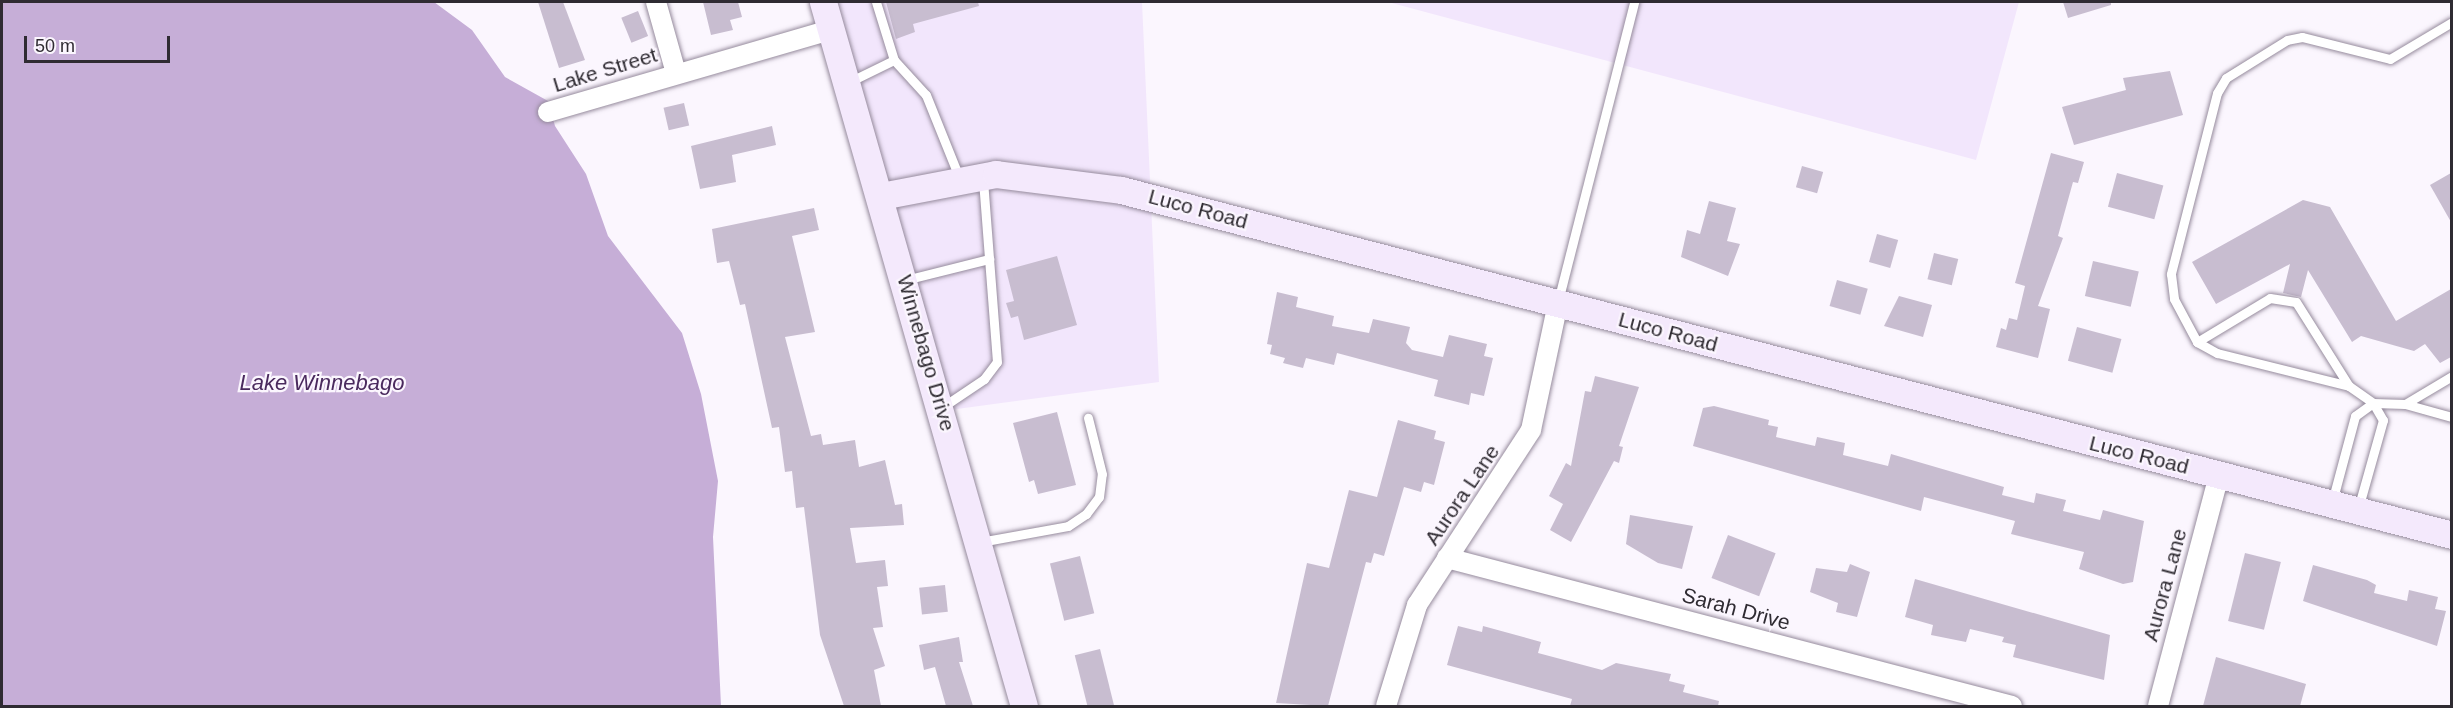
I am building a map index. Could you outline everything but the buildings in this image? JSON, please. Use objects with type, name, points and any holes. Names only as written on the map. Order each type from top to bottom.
[{"type":"street","points":[[656,2],[676,73]]},
{"type":"street","name":"Winnebago Drive","points":[[823,2],[905,280],[1024,706]]},
{"type":"street","name":"Lake Street","points":[[548,112],[676,73],[831,30]]},
{"type":"street","name":"Luco Road","points":[[881,196],[971,176],[1048,176],[1120,189],[2451,535]]},
{"type":"street","name":"Aurora Lane","points":[[1386,706],[1409,622],[1531,430],[1558,303]]},
{"type":"street","name":"Aurora Lane","points":[[2158,706],[2219,476]]},
{"type":"street","name":"Sarah Drive","points":[[1448,558],[2012,706]]},
{"type":"lane","points":[[876,2],[894,60],[926,95],[971,176],[989,259],[997,362],[984,379],[941,408]]},
{"type":"lane","points":[[1558,303],[1634,2]]},
{"type":"lane","points":[[2345,508],[2383,420],[2373,403],[2349,386],[2217,353],[2198,342],[2174,299],[2171,274],[2217,93],[2226,78],[2287,40],[2302,37],[2390,59],[2451,22]]},
{"type":"lane","points":[[847,83],[894,60]]},
{"type":"lane","points":[[905,280],[989,259]]},
{"type":"lane","points":[[2198,342],[2270,298],[2289,300],[2304,309],[2349,386]]},
{"type":"lane","points":[[2405,404],[2451,376]]},
{"type":"lane","points":[[2345,508],[2355,416],[2373,403],[2405,404],[2451,417]]},
{"type":"lane","points":[[979,543],[1068,526],[1086,514],[1099,497],[1102,474],[1088,418]]},
{"type":"shaded area","points":[[823,2],[1142,2],[1159,382],[942,411]]},
{"type":"shaded area","points":[[1388,2],[2019,2],[1976,160]]},
{"type":"water","name":"Lake Winnebago","points":[[2,2],[434,2],[472,30],[505,77],[548,101],[555,126],[586,174],[608,236],[682,333],[701,394],[718,481],[713,537],[721,706],[2,706]]}]
